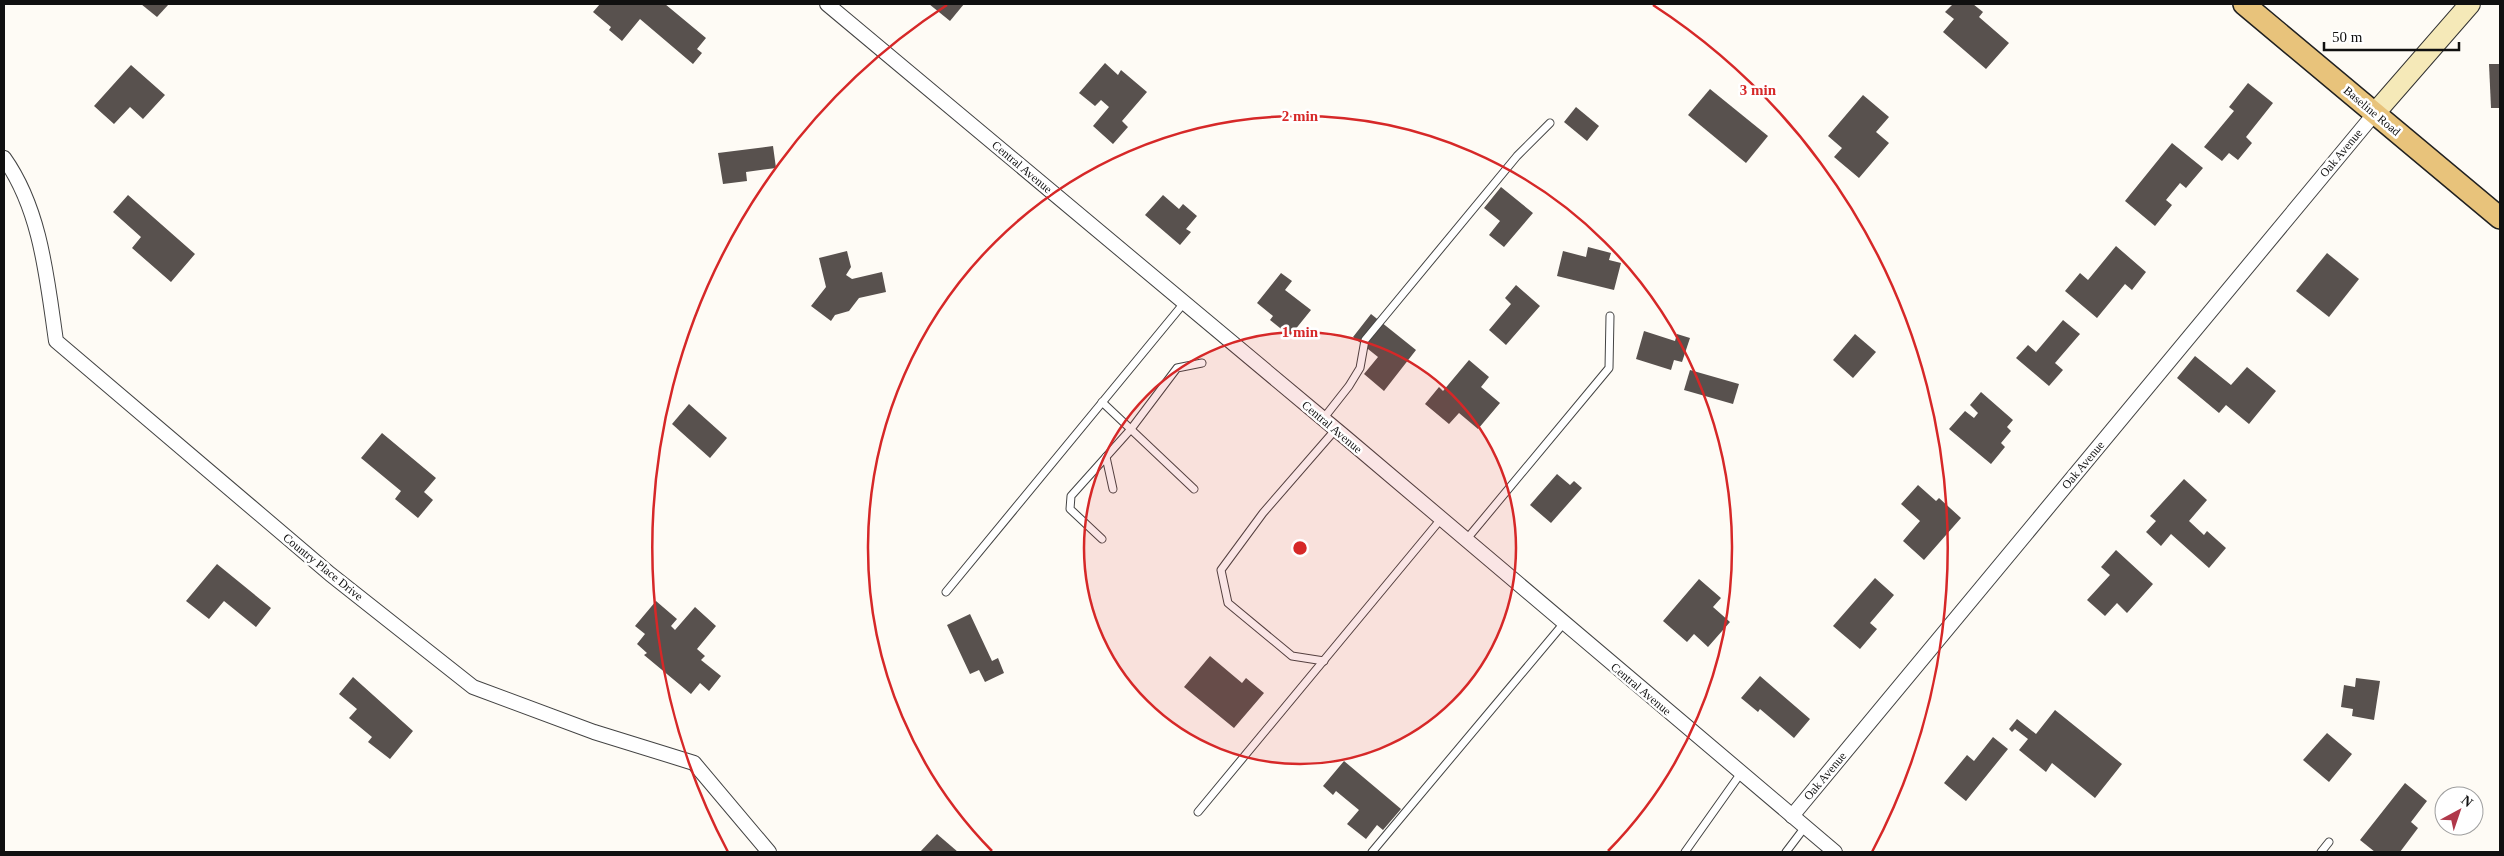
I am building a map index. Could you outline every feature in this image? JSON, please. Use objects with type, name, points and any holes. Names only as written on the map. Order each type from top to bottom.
[{"type":"main road","name":"Baseline Road","points":[[2244,4],[2500,218]]},
{"type":"street","points":[[2375,113],[2470,4]]},
{"type":"street","name":"Central Avenue","points":[[836,6],[1184,303],[1336,429],[1835,852]]},
{"type":"street","name":"Oak Avenue","points":[[1792,816],[2375,113]]},
{"type":"street","name":"Country Place Drive","points":[[4,158],[15,174],[36,228],[46,274],[56,341],[330,574],[474,687],[594,732],[694,764],[769,852]]},
{"type":"lane","points":[[1323,419],[1349,386],[1360,368],[1365,340],[1517,156],[1550,123]]},
{"type":"lane","points":[[946,592],[1184,303]]},
{"type":"lane","points":[[1466,540],[1609,368],[1610,316]]},
{"type":"lane","points":[[1102,538],[1070,509],[1071,496],[1131,429],[1177,368],[1202,363]]},
{"type":"lane","points":[[1102,402],[1194,489]]},
{"type":"lane","points":[[1324,660],[1292,656],[1228,603],[1221,570],[1263,513],[1336,429]]},
{"type":"lane","points":[[1106,457],[1113,489]]},
{"type":"lane","points":[[1198,812],[1441,519]]},
{"type":"lane","points":[[1372,852],[1564,623]]},
{"type":"lane","points":[[1685,852],[1741,773]]},
{"type":"lane","points":[[1786,852],[1805,827]]},
{"type":"lane","points":[[2321,852],[2329,842]]},
{"type":"building","points":[[141,4],[169,4],[157,17]]},
{"type":"building","points":[[600,4],[665,4],[706,38],[697,49],[702,53],[693,64],[640,19],[622,41],[609,30],[611,27],[593,12]]},
{"type":"building","points":[[929,4],[964,4],[950,21]]},
{"type":"building","points":[[1953,4],[1973,4],[1983,12],[1979,17],[2009,43],[1986,69],[1943,32],[1954,19],[1945,12]]},
{"type":"building","points":[[1105,63],[1118,75],[1121,70],[1147,92],[1122,121],[1128,127],[1113,144],[1093,126],[1109,107],[1101,100],[1095,106],[1079,93]]},
{"type":"building","points":[[2489,64],[2500,64],[2500,108],[2491,108]]},
{"type":"building","points":[[131,65],[165,95],[143,119],[130,107],[114,124],[94,106]]},
{"type":"building","points":[[2248,83],[2273,103],[2246,137],[2252,143],[2238,160],[2229,153],[2222,161],[2204,147],[2234,111],[2229,107]]},
{"type":"building","points":[[1710,89],[1768,136],[1746,163],[1688,115]]},
{"type":"building","points":[[1863,95],[1889,117],[1876,132],[1889,143],[1859,178],[1834,157],[1842,148],[1828,136]]},
{"type":"building","points":[[1576,107],[1599,126],[1587,141],[1564,122]]},
{"type":"building","points":[[2172,143],[2203,168],[2186,188],[2180,183],[2166,200],[2172,205],[2155,226],[2125,201]]},
{"type":"building","points":[[773,146],[776,168],[746,172],[747,181],[723,184],[718,153]]},
{"type":"building","points":[[1501,187],[1533,213],[1504,247],[1489,235],[1500,221],[1484,208]]},
{"type":"building","points":[[128,195],[195,254],[171,282],[132,248],[141,237],[113,212]]},
{"type":"building","points":[[1163,195],[1179,209],[1183,204],[1197,216],[1186,229],[1191,232],[1180,245],[1145,215]]},
{"type":"building","points":[[2116,246],[2146,272],[2132,290],[2125,284],[2097,318],[2065,291],[2080,273],[2088,280]]},
{"type":"building","points":[[1588,247],[1611,253],[1609,260],[1621,263],[1614,290],[1557,276],[1563,251],[1586,257]]},
{"type":"building","points":[[847,251],[851,267],[846,275],[852,279],[882,272],[886,292],[859,298],[849,311],[835,315],[831,321],[811,306],[826,287],[819,258]]},
{"type":"building","points":[[2327,253],[2359,279],[2329,317],[2296,291]]},
{"type":"building","points":[[1281,273],[1292,281],[1285,290],[1311,310],[1290,336],[1270,320],[1273,316],[1257,303]]},
{"type":"building","points":[[1516,285],[1540,306],[1506,345],[1489,330],[1511,304],[1505,298]]},
{"type":"building","points":[[1371,314],[1416,350],[1384,391],[1364,374],[1378,357],[1353,337]]},
{"type":"building","points":[[2063,320],[2080,334],[2055,363],[2063,370],[2049,386],[2016,358],[2028,345],[2036,352]]},
{"type":"building","points":[[1644,331],[1675,341],[1677,334],[1690,338],[1682,362],[1674,360],[1671,370],[1636,359]]},
{"type":"building","points":[[1855,334],[1876,352],[1853,378],[1833,360]]},
{"type":"building","points":[[2195,356],[2231,385],[2247,367],[2276,391],[2249,424],[2226,405],[2219,413],[2177,378]]},
{"type":"building","points":[[1469,360],[1489,377],[1481,387],[1500,403],[1478,429],[1459,413],[1449,424],[1425,404],[1439,387],[1443,391]]},
{"type":"building","points":[[1690,370],[1739,384],[1733,404],[1684,390]]},
{"type":"building","points":[[1981,392],[2013,420],[2007,427],[2011,431],[2001,443],[2005,447],[1991,464],[1949,429],[1965,411],[1974,418],[1978,413],[1970,405]]},
{"type":"building","points":[[689,404],[727,438],[710,458],[672,424]]},
{"type":"building","points":[[382,433],[436,478],[424,492],[433,500],[418,518],[395,499],[401,491],[361,458]]},
{"type":"building","points":[[1557,474],[1570,485],[1574,481],[1582,488],[1551,523],[1530,505]]},
{"type":"building","points":[[2184,479],[2207,500],[2189,521],[2204,535],[2207,531],[2226,548],[2209,568],[2171,534],[2161,546],[2146,532],[2156,521],[2150,516]]},
{"type":"building","points":[[1918,485],[1936,501],[1939,498],[1961,518],[1924,560],[1903,541],[1920,521],[1901,504]]},
{"type":"building","points":[[2116,550],[2153,584],[2127,613],[2117,603],[2105,616],[2087,600],[2110,575],[2101,567]]},
{"type":"building","points":[[217,564],[271,608],[256,627],[224,601],[209,619],[186,601]]},
{"type":"building","points":[[1875,578],[1894,595],[1870,623],[1877,629],[1860,649],[1833,626]]},
{"type":"building","points":[[1699,579],[1721,598],[1713,607],[1730,622],[1708,647],[1694,634],[1687,642],[1663,621]]},
{"type":"building","points":[[656,601],[677,619],[671,626],[675,630],[695,607],[716,626],[697,649],[705,656],[701,660],[721,676],[709,691],[700,683],[691,694],[644,655],[647,653],[637,644],[645,634],[635,626]]},
{"type":"building","points":[[970,614],[992,661],[998,658],[1004,673],[985,682],[979,670],[970,674],[947,625]]},
{"type":"building","points":[[1210,656],[1242,683],[1246,678],[1264,693],[1234,728],[1184,687]]},
{"type":"building","points":[[1760,676],[1810,719],[1794,738],[1760,709],[1758,712],[1741,698]]},
{"type":"building","points":[[353,677],[413,731],[390,759],[368,742],[372,737],[349,718],[357,709],[339,694]]},
{"type":"building","points":[[2356,678],[2380,681],[2374,720],[2352,716],[2353,709],[2341,707],[2344,685],[2355,687]]},
{"type":"building","points":[[2055,710],[2122,764],[2095,798],[2052,763],[2046,772],[2019,750],[2028,739],[2015,729],[2012,732],[2009,729],[2017,719],[2036,734]]},
{"type":"building","points":[[2327,733],[2352,754],[2329,782],[2303,760]]},
{"type":"building","points":[[1993,737],[2008,749],[1966,801],[1944,783],[1967,755],[1974,761]]},
{"type":"building","points":[[1344,761],[1401,809],[1383,830],[1377,825],[1366,839],[1347,824],[1359,810],[1336,791],[1333,795],[1323,786]]},
{"type":"building","points":[[2405,783],[2427,801],[2411,822],[2418,828],[2400,852],[2375,852],[2360,840]]},
{"type":"building","points":[[937,834],[958,852],[920,852]]}]
